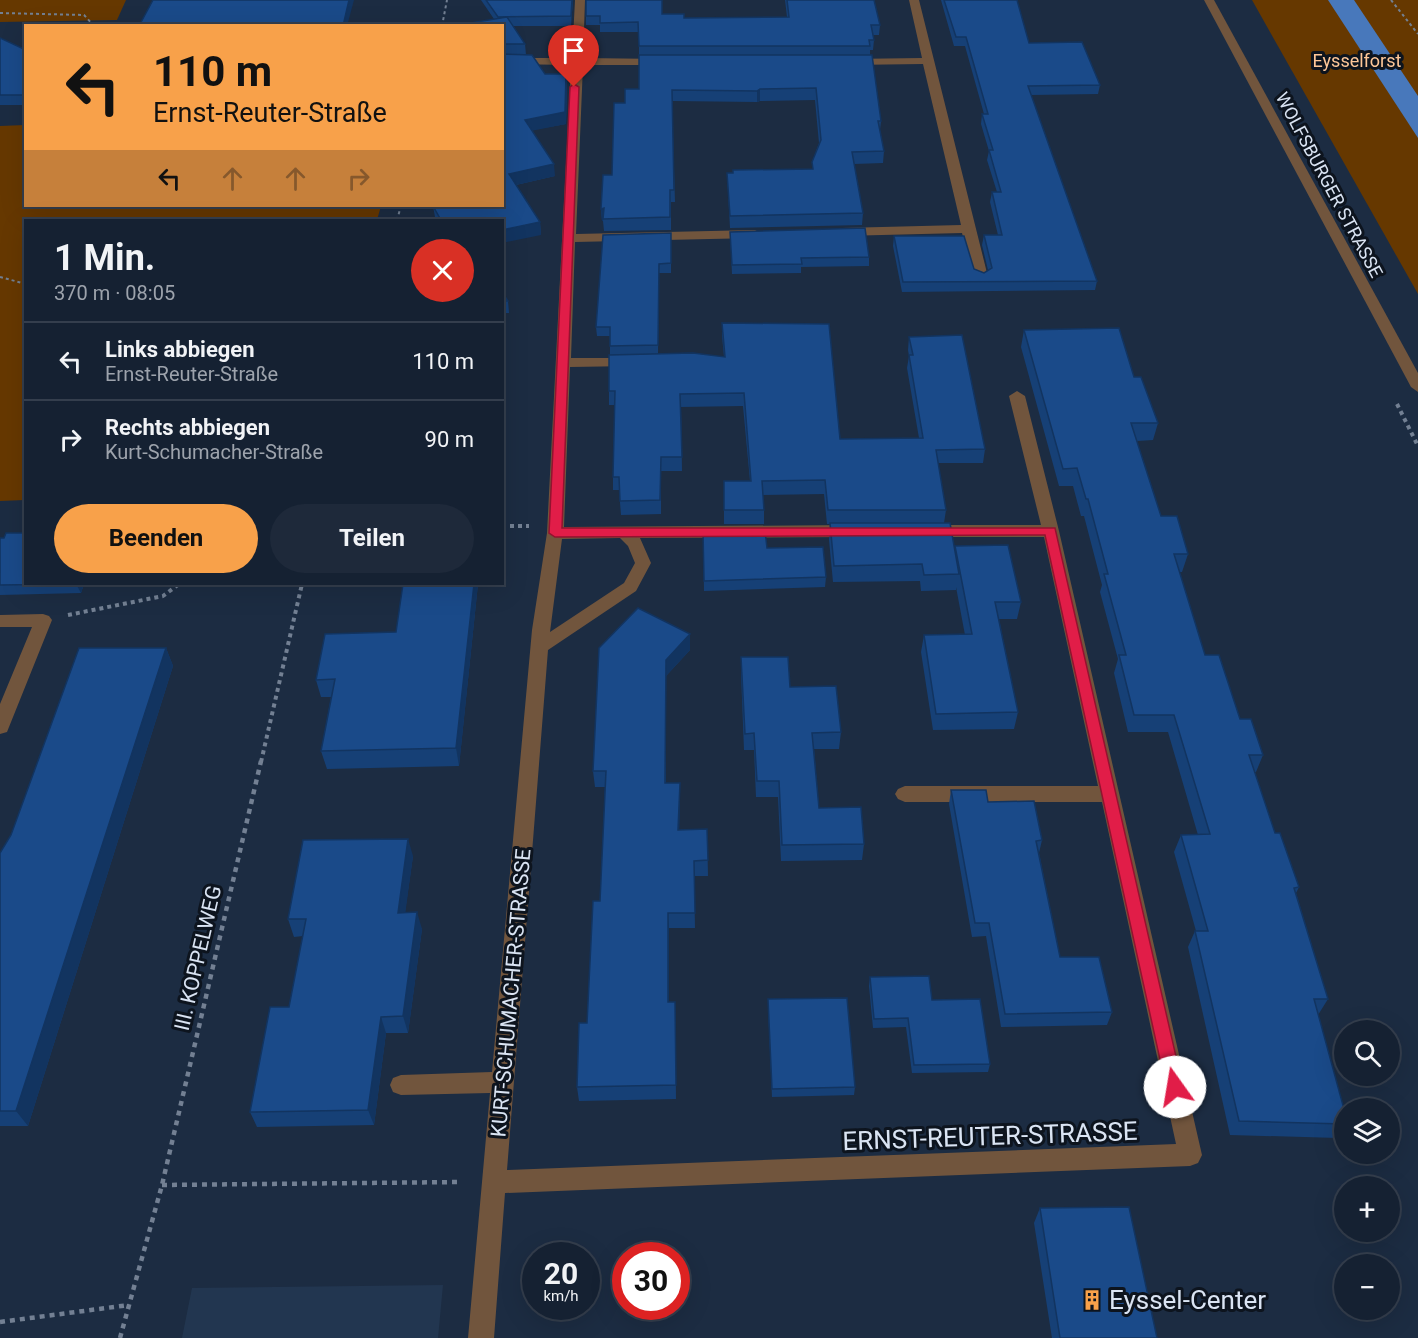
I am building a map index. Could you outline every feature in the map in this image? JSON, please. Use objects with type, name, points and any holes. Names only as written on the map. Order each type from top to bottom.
[{"type":"street","name":"KURT-SCHUMACHER-STRASSE","points":[[482,1338],[540,647],[555,533],[575,60],[580,0]]},
{"type":"street","points":[[914,0],[981,277]]},
{"type":"street","name":"WOLFSBURGER STRASSE","points":[[1209,0],[1418,387]]},
{"type":"street","points":[[504,61],[679,62]]},
{"type":"street","points":[[834,62],[930,61]]},
{"type":"street","points":[[827,232],[968,229]]},
{"type":"street","points":[[569,238],[769,233]]},
{"type":"street","points":[[563,363],[643,362]]},
{"type":"street","name":"ERNST-REUTER-STRASSE","points":[[495,1182],[1190,1155],[1051,531],[1017,396]]},
{"type":"street","points":[[555,533],[873,531]]},
{"type":"street","points":[[908,531],[1051,531]]},
{"type":"street","points":[[540,647],[630,587],[643,563],[634,543],[624,532]]},
{"type":"street","points":[[0,621],[43,620],[0,727]]},
{"type":"street","points":[[905,794],[1109,794]]},
{"type":"street","points":[[401,1085],[504,1082]]},
{"type":"path","points":[[442,24],[447,0]]},
{"type":"path","points":[[1391,0],[1418,34]]},
{"type":"path","points":[[0,13],[84,15],[92,24]]},
{"type":"path","points":[[0,277],[24,283]]},
{"type":"path","points":[[43,620],[163,596],[178,585]]},
{"type":"path","name":"III. KOPPELWEG","points":[[120,1338],[162,1185],[302,585]]},
{"type":"path","points":[[162,1185],[495,1182]]},
{"type":"path","points":[[0,1322],[129,1305]]},
{"type":"shaded area","points":[[443,1285],[438,1338],[182,1338],[192,1288]]},
{"type":"green space","points":[[0,0],[126,0],[117,20],[0,22]]},
{"type":"green space","name":"Eysselforst","points":[[1252,0],[1418,0],[1418,294]]},
{"type":"green space","points":[[24,125],[24,207],[381,207],[377,219],[24,219],[24,500],[0,501],[0,126]]},
{"type":"water","points":[[1328,0],[1354,0],[1418,96],[1418,138]]},
{"type":"building","points":[[153,0],[349,0],[343,24],[140,24]]},
{"type":"building","points":[[486,0],[572,0],[571,16],[498,17]]},
{"type":"building","points":[[586,0],[662,0],[662,14],[684,14],[684,18],[789,17],[787,0],[874,0],[880,25],[871,25],[874,40],[869,40],[870,46],[639,46],[638,22],[600,23],[600,16],[586,16]]},
{"type":"building","points":[[944,0],[1017,0],[1029,43],[1082,42],[1100,85],[1028,86],[1097,281],[903,282],[894,236],[964,236],[974,269],[984,273],[992,268],[984,235],[1002,235],[992,192],[1001,192],[989,150],[993,150],[982,114],[988,114],[966,37],[956,37]]},
{"type":"building","points":[[507,17],[525,44],[504,44],[504,24],[470,23]]},
{"type":"building","points":[[0,38],[24,49],[24,95],[0,95]]},
{"type":"building","points":[[504,54],[532,55],[545,74],[566,74],[565,112],[525,120],[554,164],[509,174],[540,222],[504,230],[504,219],[440,219],[434,207],[504,207]]},
{"type":"building","points":[[639,55],[872,55],[881,121],[878,121],[884,151],[852,152],[863,213],[730,216],[727,173],[733,173],[733,170],[813,169],[812,162],[821,140],[816,88],[760,89],[757,91],[672,90],[674,190],[670,190],[670,217],[603,219],[604,208],[601,209],[603,175],[612,175],[614,103],[625,103],[625,89],[639,89]]},
{"type":"building","points":[[865,228],[869,257],[801,258],[802,264],[732,265],[730,232]]},
{"type":"building","points":[[671,233],[671,263],[659,264],[658,345],[610,346],[610,327],[596,327],[603,235]]},
{"type":"building","points":[[722,323],[829,324],[840,439],[923,438],[909,355],[913,355],[909,337],[962,335],[985,449],[936,450],[946,510],[828,510],[825,480],[762,481],[764,510],[724,510],[724,481],[751,481],[744,393],[680,394],[682,457],[661,457],[660,500],[620,501],[619,477],[613,477],[615,391],[609,391],[609,355],[693,353],[725,357]]},
{"type":"building","points":[[1119,328],[1134,377],[1141,377],[1158,423],[1131,423],[1161,516],[1177,516],[1188,554],[1174,554],[1205,655],[1219,655],[1240,719],[1251,719],[1263,755],[1249,755],[1275,833],[1280,833],[1299,887],[1294,888],[1328,999],[1314,999],[1334,1072],[1334,1086],[1338,1086],[1341,1098],[1334,1098],[1334,1124],[1239,1121],[1195,931],[1208,931],[1181,835],[1210,834],[1174,715],[1134,715],[1119,655],[1126,655],[1104,574],[1108,574],[1088,499],[1086,499],[1077,468],[1063,469],[1024,330]]},
{"type":"building","points":[[830,523],[950,523],[959,574],[924,575],[922,564],[834,566]]},
{"type":"building","points":[[703,531],[765,531],[767,548],[823,547],[826,577],[704,581]]},
{"type":"building","points":[[6,533],[24,533],[24,585],[0,585],[0,538],[4,538]]},
{"type":"building","points":[[1008,545],[1021,602],[995,602],[1018,712],[936,714],[924,635],[972,634],[955,546]]},
{"type":"building","points":[[403,585],[474,585],[456,748],[321,751],[335,679],[316,680],[325,634],[396,632]]},
{"type":"building","points":[[638,608],[690,634],[666,660],[665,783],[680,783],[678,830],[707,829],[708,860],[694,861],[695,913],[668,913],[668,1002],[675,1002],[676,1085],[577,1087],[579,1023],[587,1023],[593,901],[600,901],[606,771],[593,771],[599,648]]},
{"type":"building","points":[[79,648],[166,648],[16,1111],[0,1111],[0,853],[11,835]]},
{"type":"building","points":[[741,657],[788,657],[790,687],[836,686],[841,732],[812,733],[819,808],[861,807],[864,844],[782,845],[779,781],[757,781],[754,733],[745,734]]},
{"type":"building","points":[[951,790],[986,790],[988,802],[1034,801],[1042,840],[1036,841],[1060,957],[1099,957],[1112,1012],[1005,1014],[989,923],[975,923]]},
{"type":"building","points":[[408,839],[398,913],[417,912],[403,1016],[381,1017],[368,1110],[250,1112],[270,1007],[289,1007],[306,919],[288,919],[303,840]]},
{"type":"building","points":[[929,976],[932,1000],[980,999],[990,1064],[914,1065],[908,1018],[874,1019],[870,977]]},
{"type":"building","points":[[847,998],[855,1087],[772,1089],[768,999]]},
{"type":"building","name":"Eyssel-Center","points":[[1129,1207],[1157,1338],[1060,1338],[1040,1208]]},
{"type":"place","name":"Eyssel-Center","points":[[1092,1300]]},
{"type":"route","points":[[574,87],[555,533],[1051,531],[1175,1087]]}]
